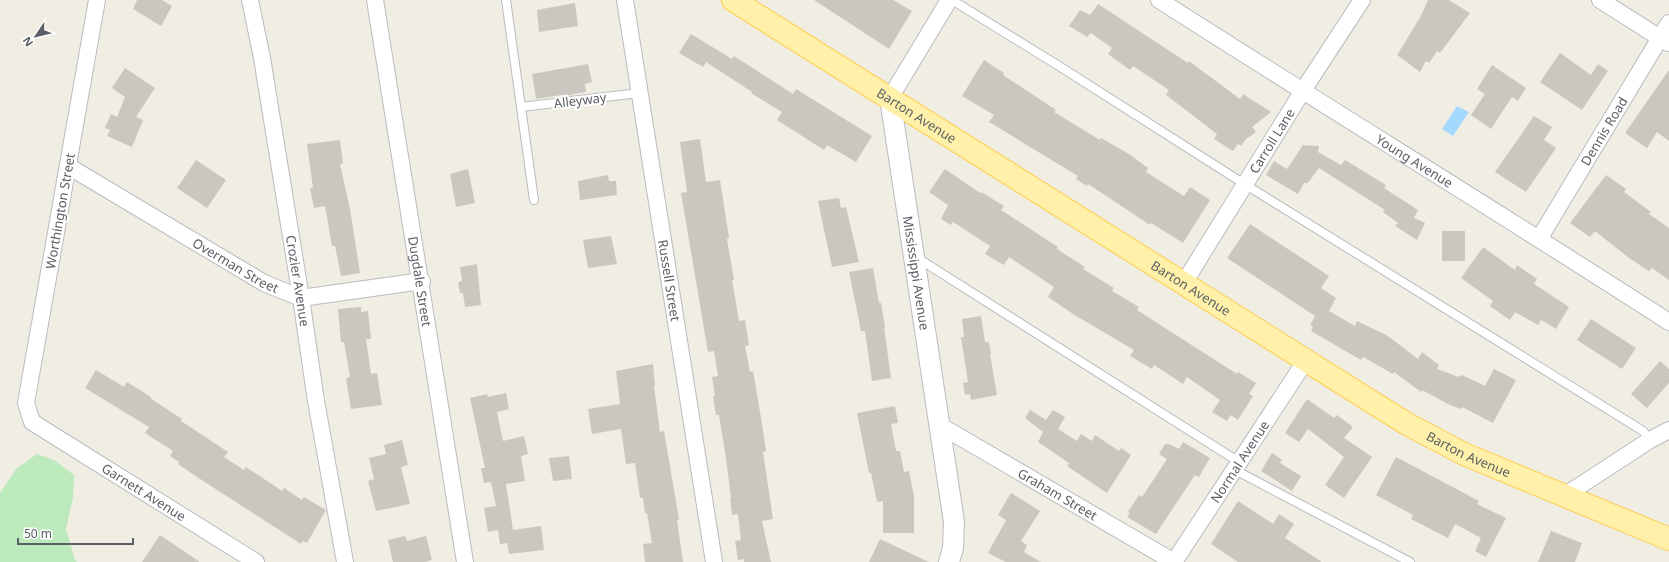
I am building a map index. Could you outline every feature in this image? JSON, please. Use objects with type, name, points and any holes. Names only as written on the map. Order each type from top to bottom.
[{"type":"main road","name":"Barton Avenue","points":[[733,0],[1408,424],[1464,454],[1669,539]]},
{"type":"street","name":"Worthington Street","points":[[32,422],[26,403],[97,0]]},
{"type":"street","name":"Crozier Avenue","points":[[250,0],[262,58],[301,298],[316,401],[345,562]]},
{"type":"street","name":"Dugdale Street","points":[[375,0],[422,281],[466,562]]},
{"type":"street","name":"Russell Street","points":[[625,0],[714,562]]},
{"type":"street","points":[[890,98],[950,0]]},
{"type":"street","name":"Young Avenue","points":[[1159,0],[1302,92],[1539,239],[1669,322]]},
{"type":"street","name":"Carroll Lane","points":[[1184,283],[1246,185],[1302,92],[1362,0]]},
{"type":"street","points":[[1600,0],[1664,40]]},
{"type":"street","name":"Dennis Road","points":[[1539,239],[1664,40],[1669,23]]},
{"type":"street","name":"Mississippi Avenue","points":[[890,98],[913,255],[941,426],[954,522],[953,548],[949,562]]},
{"type":"street","name":"Overman Street","points":[[68,166],[264,283],[301,298]]},
{"type":"street","points":[[301,298],[422,281]]},
{"type":"street","name":"Normal Avenue","points":[[1174,562],[1306,360]]},
{"type":"street","name":"Garnett Avenue","points":[[32,422],[256,562]]},
{"type":"street","name":"Graham Street","points":[[941,426],[1174,562]]},
{"type":"street","points":[[1564,496],[1650,440],[1669,430]]},
{"type":"lane","points":[[506,0],[534,200]]},
{"type":"lane","points":[[950,0],[1059,66],[1246,185],[1643,431],[1650,440]]},
{"type":"lane","name":"Alleyway","points":[[521,107],[639,92]]},
{"type":"lane","points":[[913,255],[1237,466],[1410,562]]},
{"type":"green space","points":[[37,454],[54,460],[74,475],[73,497],[66,529],[75,560],[77,562],[0,562],[0,493],[16,469]]},
{"type":"water","points":[[1457,106],[1469,112],[1453,136],[1442,129]]},
{"type":"building","points":[[137,0],[162,0],[172,6],[161,26],[133,9]]},
{"type":"building","points":[[814,0],[893,0],[912,11],[889,49]]},
{"type":"building","points":[[1428,0],[1449,0],[1470,13],[1440,53],[1437,51],[1429,63],[1426,61],[1420,72],[1397,55],[1421,16]]},
{"type":"building","points":[[575,3],[578,26],[539,32],[537,10]]},
{"type":"building","points":[[1098,4],[1188,63],[1189,61],[1240,99],[1243,94],[1271,112],[1252,127],[1256,132],[1246,139],[1241,146],[1238,144],[1233,151],[1214,139],[1217,134],[1166,95],[1169,90],[1133,66],[1130,70],[1108,54],[1112,48],[1091,33],[1087,37],[1069,26],[1080,10],[1090,15]]},
{"type":"building","points":[[691,34],[732,59],[734,56],[793,94],[796,89],[872,136],[856,162],[827,145],[824,150],[777,120],[782,112],[706,62],[703,67],[679,53]]},
{"type":"building","points":[[1560,53],[1591,75],[1598,64],[1608,71],[1582,110],[1540,82]]},
{"type":"building","points":[[984,60],[1004,73],[1003,75],[1056,110],[1054,112],[1100,140],[1101,138],[1129,154],[1148,168],[1146,172],[1184,196],[1190,187],[1210,200],[1183,243],[1151,223],[1150,225],[1088,184],[1087,186],[1076,179],[1078,176],[989,122],[994,115],[962,96]]},
{"type":"building","points":[[588,64],[592,82],[585,84],[586,92],[562,97],[562,95],[536,99],[532,74]]},
{"type":"building","points":[[1492,65],[1526,88],[1518,101],[1512,97],[1491,129],[1471,115],[1485,94],[1477,89]]},
{"type":"building","points":[[125,68],[155,88],[136,117],[143,120],[132,147],[107,136],[110,130],[105,128],[111,114],[117,117],[125,97],[112,88]]},
{"type":"building","points":[[1669,70],[1669,141],[1657,132],[1647,148],[1625,133]]},
{"type":"building","points":[[1534,116],[1552,127],[1544,140],[1556,148],[1526,192],[1495,172]]},
{"type":"building","points":[[700,139],[706,182],[720,180],[729,238],[727,239],[734,280],[732,280],[739,321],[745,320],[749,345],[745,346],[750,372],[753,371],[766,451],[763,452],[773,519],[762,521],[771,562],[744,562],[744,559],[738,560],[735,541],[741,540],[738,514],[732,515],[726,458],[719,415],[716,415],[713,396],[715,396],[712,377],[718,376],[714,351],[708,352],[681,193],[687,192],[680,142]]},
{"type":"building","points":[[340,140],[343,164],[340,164],[350,209],[360,273],[341,276],[335,246],[332,246],[325,206],[314,208],[310,188],[313,188],[307,144]]},
{"type":"building","points":[[1303,145],[1319,146],[1318,152],[1341,165],[1345,160],[1386,185],[1384,188],[1418,210],[1414,218],[1425,223],[1417,240],[1395,226],[1398,223],[1383,212],[1385,210],[1319,168],[1308,183],[1304,183],[1298,194],[1266,175],[1274,161],[1287,169]]},
{"type":"building","points":[[196,160],[226,180],[207,208],[177,188]]},
{"type":"building","points":[[468,169],[475,203],[456,207],[450,174]]},
{"type":"building","points":[[945,169],[980,193],[981,192],[1004,206],[1001,210],[1058,247],[1057,249],[1085,267],[1083,269],[1114,288],[1112,291],[1139,307],[1137,310],[1237,374],[1238,372],[1256,383],[1249,394],[1253,396],[1238,420],[1231,415],[1227,421],[1212,412],[1220,400],[1187,377],[1183,384],[1154,365],[1152,369],[1130,356],[1134,350],[1073,314],[1048,297],[1054,287],[1009,257],[1004,265],[985,254],[990,246],[953,222],[951,225],[941,219],[948,205],[929,192]]},
{"type":"building","points":[[608,175],[609,181],[616,181],[617,195],[580,200],[578,181]]},
{"type":"building","points":[[1606,175],[1626,189],[1624,192],[1651,212],[1649,214],[1669,228],[1669,280],[1652,268],[1649,271],[1629,258],[1595,231],[1590,237],[1570,223]]},
{"type":"building","points":[[839,198],[841,208],[846,207],[859,262],[832,267],[818,201]]},
{"type":"building","points":[[1250,224],[1329,276],[1321,288],[1336,298],[1329,311],[1355,326],[1357,321],[1388,336],[1418,359],[1422,352],[1439,365],[1437,369],[1459,377],[1462,375],[1485,386],[1494,369],[1516,380],[1493,423],[1462,407],[1461,409],[1450,405],[1422,390],[1421,392],[1394,372],[1393,374],[1363,357],[1361,360],[1311,331],[1313,326],[1310,325],[1315,316],[1227,258]]},
{"type":"building","points":[[1442,231],[1465,231],[1465,261],[1442,261]]},
{"type":"building","points":[[611,236],[617,264],[588,268],[583,240]]},
{"type":"building","points":[[1483,247],[1515,270],[1517,265],[1537,279],[1534,284],[1569,307],[1556,329],[1541,320],[1538,325],[1515,312],[1510,320],[1490,306],[1493,301],[1461,278]]},
{"type":"building","points":[[477,264],[481,305],[465,307],[463,293],[460,293],[458,282],[462,281],[460,267]]},
{"type":"building","points":[[873,268],[885,327],[891,378],[872,381],[865,331],[861,331],[849,272]]},
{"type":"building","points":[[361,307],[361,312],[368,311],[371,339],[366,339],[371,374],[377,373],[382,405],[351,409],[346,378],[350,377],[344,342],[341,342],[338,309]]},
{"type":"building","points":[[981,316],[985,342],[989,342],[997,395],[971,400],[970,394],[965,395],[963,383],[968,382],[961,337],[964,337],[962,319]]},
{"type":"building","points":[[1591,319],[1636,348],[1622,369],[1577,340]]},
{"type":"building","points":[[1660,361],[1669,369],[1669,383],[1647,408],[1631,394]]},
{"type":"building","points":[[653,364],[654,386],[660,432],[664,431],[679,519],[677,520],[683,562],[645,562],[643,544],[652,543],[643,498],[640,498],[635,463],[626,464],[621,429],[592,434],[588,409],[620,404],[616,371]]},
{"type":"building","points":[[96,370],[124,387],[127,382],[151,397],[150,398],[182,419],[181,421],[228,452],[224,457],[244,470],[246,467],[282,491],[284,488],[302,500],[304,497],[326,510],[307,543],[303,541],[301,544],[178,464],[179,462],[170,456],[173,451],[145,433],[149,427],[85,388]]},
{"type":"building","points":[[506,393],[509,409],[497,412],[503,441],[524,436],[528,454],[521,456],[525,481],[506,484],[513,530],[541,526],[544,550],[509,554],[507,543],[500,544],[498,530],[488,532],[484,508],[496,506],[491,482],[484,483],[481,468],[485,468],[470,398],[487,394],[488,397]]},
{"type":"building","points":[[1307,399],[1334,418],[1337,415],[1353,427],[1344,438],[1372,457],[1344,498],[1325,485],[1344,457],[1308,429],[1299,442],[1285,433]]},
{"type":"building","points":[[895,406],[898,423],[891,424],[896,451],[900,451],[904,472],[909,471],[914,496],[914,533],[883,533],[883,501],[877,502],[871,473],[869,473],[857,413]]},
{"type":"building","points":[[1030,410],[1046,420],[1053,410],[1065,417],[1058,429],[1077,441],[1081,434],[1092,441],[1095,435],[1119,451],[1121,448],[1131,455],[1107,493],[1067,466],[1069,463],[1038,442],[1043,432],[1025,418]]},
{"type":"building","points":[[402,440],[408,465],[401,467],[410,504],[376,511],[368,481],[374,479],[369,458],[386,454],[384,445]]},
{"type":"building","points":[[1183,442],[1210,458],[1199,477],[1195,475],[1156,534],[1127,517],[1130,513],[1128,512],[1139,495],[1142,497],[1167,459],[1159,454],[1165,444],[1169,444],[1179,449]]},
{"type":"building","points":[[1272,453],[1282,460],[1280,463],[1301,476],[1292,491],[1261,471]]},
{"type":"building","points":[[569,456],[572,479],[553,481],[549,458]]},
{"type":"building","points":[[1396,457],[1479,501],[1477,504],[1506,518],[1486,557],[1475,551],[1481,538],[1455,524],[1448,538],[1411,519],[1413,515],[1376,495]]},
{"type":"building","points":[[1011,493],[1040,511],[1021,541],[1027,545],[1024,552],[1041,562],[1006,562],[988,553],[1006,520],[998,515]]},
{"type":"building","points":[[1238,501],[1273,524],[1279,514],[1294,524],[1285,538],[1322,562],[1238,562],[1211,544]]},
{"type":"building","points":[[1551,531],[1582,543],[1575,562],[1538,562]]},
{"type":"building","points":[[160,535],[200,562],[142,562]]},
{"type":"building","points":[[405,536],[407,541],[426,536],[432,560],[425,562],[393,562],[388,540]]},
{"type":"building","points":[[880,539],[929,562],[869,562]]}]
